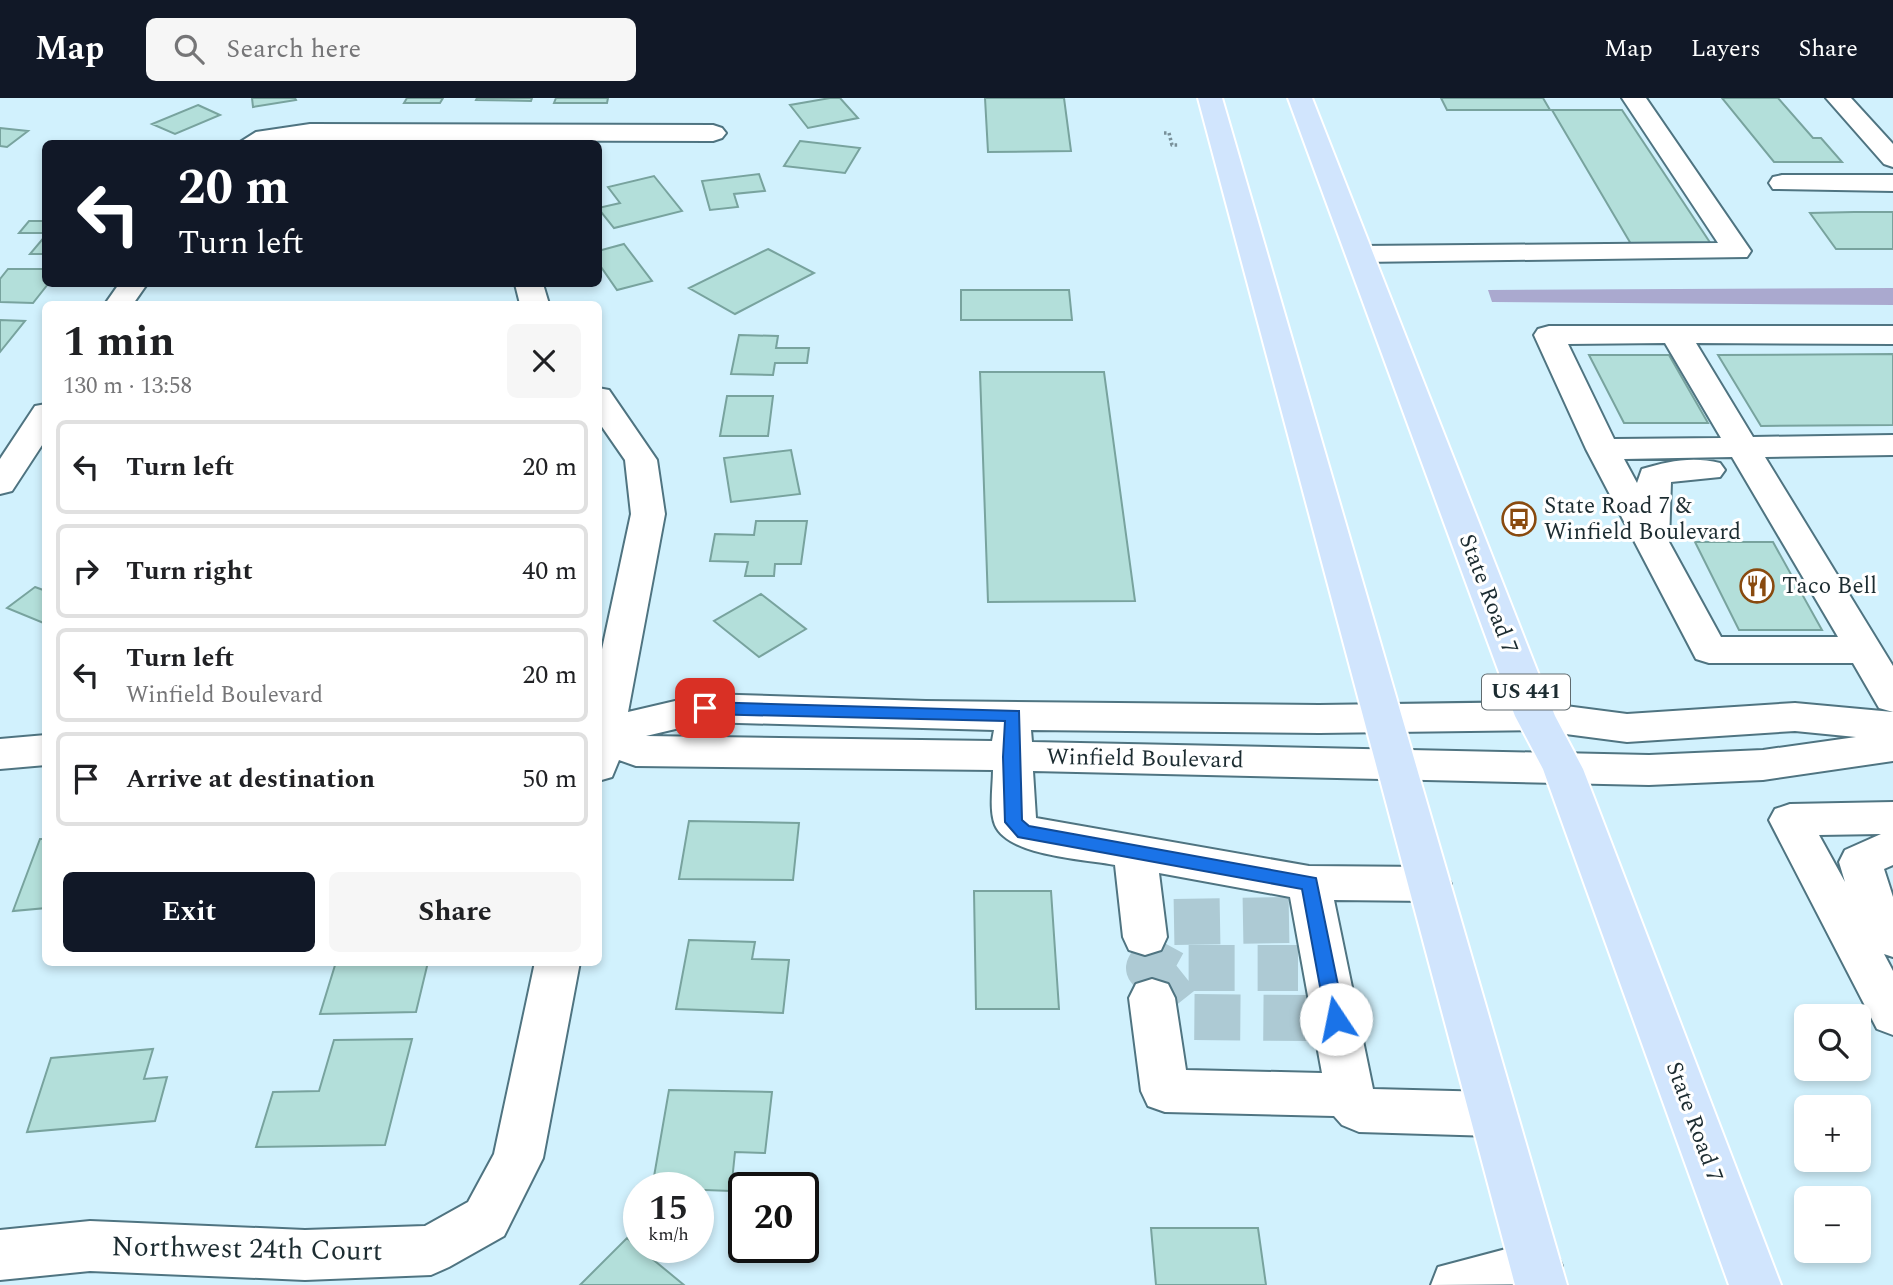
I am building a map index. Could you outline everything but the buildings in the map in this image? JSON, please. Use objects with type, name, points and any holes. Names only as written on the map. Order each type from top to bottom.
[{"type":"main road","points":[[1210,98],[1539,1276]]},
{"type":"main road","name":"State Road 7","points":[[1300,98],[1535,716],[1563,769],[1755,1285]]},
{"type":"street","points":[[1361,254],[1737,251],[1634,98]]},
{"type":"street","points":[[1838,98],[1893,159]]},
{"type":"street","points":[[257,140],[310,132],[572,139],[713,134]]},
{"type":"street","points":[[1782,183],[1893,183]]},
{"type":"street","points":[[1675,334],[1893,698]]},
{"type":"street","points":[[1864,650],[1709,650],[1602,449],[1549,335],[1893,335]]},
{"type":"street","points":[[602,403],[640,460],[648,513],[602,740]]},
{"type":"street","points":[[0,484],[42,418]]},
{"type":"street","points":[[1652,542],[1654,475],[1749,458],[1893,445]]},
{"type":"street","points":[[1602,449],[1749,458]]},
{"type":"street","name":"Winfield Boulevard","points":[[602,745],[636,751],[1383,719],[1535,716],[1628,728],[1796,717],[1893,726]]},
{"type":"street","name":"Winfield Boulevard","points":[[1012,736],[1396,764],[1649,770],[1763,765],[1893,746]]},
{"type":"street","points":[[1012,736],[1014,822],[1024,832],[1135,851],[1299,901],[1429,884]]},
{"type":"street","points":[[0,754],[42,750]]},
{"type":"street","points":[[1893,818],[1790,820],[1893,1015]]},
{"type":"street","points":[[1893,849],[1886,849],[1860,862],[1870,895],[1893,939]]},
{"type":"street","points":[[1135,851],[1145,937]]},
{"type":"street","points":[[1299,901],[1312,968],[1352,1103],[1367,1112],[1493,1114]]},
{"type":"street","name":"Northwest 24th Court","points":[[0,1255],[90,1246],[305,1255],[431,1250],[486,1219],[518,1158],[557,966]]},
{"type":"street","points":[[1308,1018],[1312,968]]},
{"type":"street","points":[[1152,998],[1165,1091],[1350,1095]]},
{"type":"street","points":[[1457,1285],[1539,1276]]},
{"type":"path","points":[[1164,133],[1169,134],[1172,145],[1179,145]]},
{"type":"water","points":[[1893,288],[1893,305],[1492,302],[1488,290]]},
{"type":"tunnel","points":[[1149,968],[1174,922],[1289,920]]},
{"type":"tunnel","points":[[1149,968],[1298,968]]},
{"type":"tunnel","points":[[1149,968],[1188,1017],[1308,1018]]},
{"type":"place","name":"State Road 7 & Winfield Boulevard","points":[[1519,519]]},
{"type":"place","name":"Taco Bell","points":[[1757,586]]},
{"type":"route","points":[[705,708],[1013,716],[1011,757],[1014,822],[1024,832],[1310,883],[1336,1019]]}]
